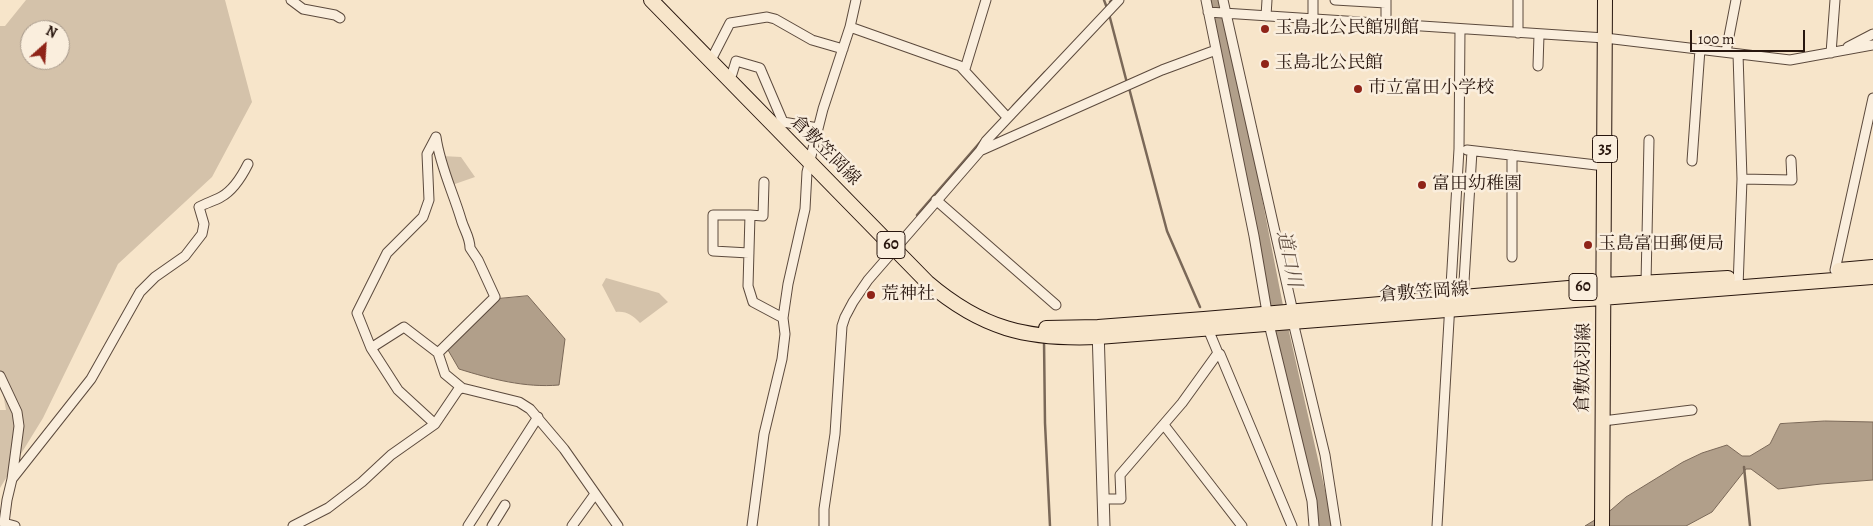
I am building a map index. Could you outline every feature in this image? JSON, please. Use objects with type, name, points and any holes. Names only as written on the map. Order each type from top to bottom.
[{"type":"main road","name":"倉敷笠岡線","points":[[651,0],[927,282],[961,309],[1002,328],[1064,338],[1098,332],[1455,302],[1738,282],[1873,267]]},
{"type":"main road","name":"倉敷成羽線","points":[[1602,520],[1605,0]]},
{"type":"main road","name":"倉敷笠岡線","points":[[1604,292],[1646,283],[1873,277]]},
{"type":"main road","name":"倉敷笠岡線","points":[[1098,332],[1208,329],[1268,319]]},
{"type":"street","points":[[291,0],[303,9],[335,15],[340,18]]},
{"type":"street","points":[[752,526],[764,434],[782,359],[785,334],[783,318],[788,284],[805,209],[809,162],[850,27],[856,0]]},
{"type":"street","points":[[964,69],[986,0]]},
{"type":"street","points":[[824,526],[827,483],[837,414],[842,326],[853,302],[895,248],[980,151],[1006,116],[1110,4],[1119,0]]},
{"type":"street","points":[[1206,0],[1268,319],[1312,501],[1314,526]]},
{"type":"street","points":[[1223,0],[1325,455],[1336,526]]},
{"type":"street","points":[[1266,0],[1266,16]]},
{"type":"street","points":[[1313,0],[1313,19]]},
{"type":"street","points":[[1335,0],[1386,1],[1386,23]]},
{"type":"street","points":[[1518,0],[1518,33]]},
{"type":"street","points":[[1726,52],[1736,0]]},
{"type":"street","points":[[1834,53],[1835,0]]},
{"type":"street","points":[[1209,12],[1605,38],[1790,60],[1873,45]]},
{"type":"street","points":[[710,62],[730,23],[767,17],[775,19],[812,40],[843,49]]},
{"type":"street","points":[[850,27],[960,66],[1006,116]]},
{"type":"street","points":[[1455,302],[1460,29]]},
{"type":"street","points":[[1834,53],[1873,34]]},
{"type":"street","points":[[1538,66],[1540,35]]},
{"type":"street","points":[[1692,161],[1700,49]]},
{"type":"street","points":[[980,151],[1128,85],[1216,50]]},
{"type":"street","points":[[1738,54],[1742,179],[1738,282]]},
{"type":"street","points":[[732,74],[736,61],[760,68],[784,122],[818,128]]},
{"type":"street","points":[[1835,270],[1873,98]]},
{"type":"street","points":[[435,424],[398,390],[372,348],[357,314],[387,253],[423,217],[429,200],[426,154],[436,137],[441,160],[470,241],[470,248],[478,260],[495,297],[438,353]]},
{"type":"street","points":[[1646,283],[1650,140]]},
{"type":"street","points":[[1459,149],[1605,166]]},
{"type":"street","points":[[1437,526],[1445,378],[1472,151]]},
{"type":"street","points":[[1512,155],[1512,257]]},
{"type":"street","points":[[1742,179],[1792,180],[1791,160]]},
{"type":"street","points":[[12,479],[91,379],[140,292],[155,277],[185,256],[202,234],[204,224],[200,207],[223,196],[230,190],[241,177],[248,164]]},
{"type":"street","points":[[749,253],[714,251],[713,215],[763,216],[764,182]]},
{"type":"street","points":[[936,200],[1056,305]]},
{"type":"street","points":[[750,216],[748,286],[753,302],[783,318]]},
{"type":"street","points":[[372,348],[404,327],[438,353],[445,374],[462,388],[519,402],[530,409],[574,463],[618,526]]},
{"type":"street","points":[[1208,329],[1292,526]]},
{"type":"street","points":[[1098,332],[1104,526]]},
{"type":"street","points":[[1103,500],[1121,499],[1120,476],[1187,397],[1216,350]]},
{"type":"street","points":[[0,376],[17,412],[19,426],[4,523],[15,526]]},
{"type":"street","points":[[293,526],[328,508],[362,482],[391,455],[435,424],[458,390],[462,388]]},
{"type":"street","points":[[1603,421],[1692,410]]},
{"type":"street","points":[[468,526],[538,417]]},
{"type":"street","points":[[1165,423],[1242,526]]},
{"type":"street","points":[[572,526],[595,494]]},
{"type":"street","points":[[492,526],[505,505]]},
{"type":"shaded area","points":[[26,0],[225,0],[252,102],[212,177],[118,264],[43,418],[0,488],[0,410],[6,410],[0,377],[0,26],[5,26]]},
{"type":"shaded area","points":[[442,156],[461,157],[475,177],[452,185]]},
{"type":"shaded area","points":[[606,278],[659,293],[668,302],[640,323],[629,314],[616,312],[602,285]]},
{"type":"shaded area","points":[[528,296],[565,339],[559,385],[521,384],[459,369],[448,350],[496,299]]},
{"type":"shaded area","points":[[1825,421],[1873,422],[1873,480],[1778,489],[1751,469],[1746,469],[1712,512],[1686,526],[1585,526],[1611,510],[1626,497],[1683,462],[1702,453],[1727,445],[1742,456],[1750,456],[1770,444],[1780,424]]},
{"type":"waterway","points":[[1104,0],[1107,8]]},
{"type":"waterway","name":"道口川","points":[[1213,0],[1223,36],[1276,306],[1326,526]]},
{"type":"waterway","points":[[1109,14],[1127,83]]},
{"type":"waterway","points":[[1013,106],[1045,72]]},
{"type":"waterway","points":[[1129,88],[1167,231],[1200,307]]},
{"type":"waterway","points":[[917,215],[982,140]]},
{"type":"waterway","points":[[1044,340],[1045,423],[1050,526]]},
{"type":"waterway","points":[[1744,467],[1750,526]]},
{"type":"place","name":"玉島北公民館別館","points":[[1265,29]]},
{"type":"place","name":"玉島北公民館","points":[[1265,64]]},
{"type":"place","name":"市立富田小学校","points":[[1358,89]]},
{"type":"place","name":"富田幼稚園","points":[[1422,185]]},
{"type":"place","name":"玉島富田郵便局","points":[[1588,245]]},
{"type":"place","name":"荒神社","points":[[871,295]]}]
